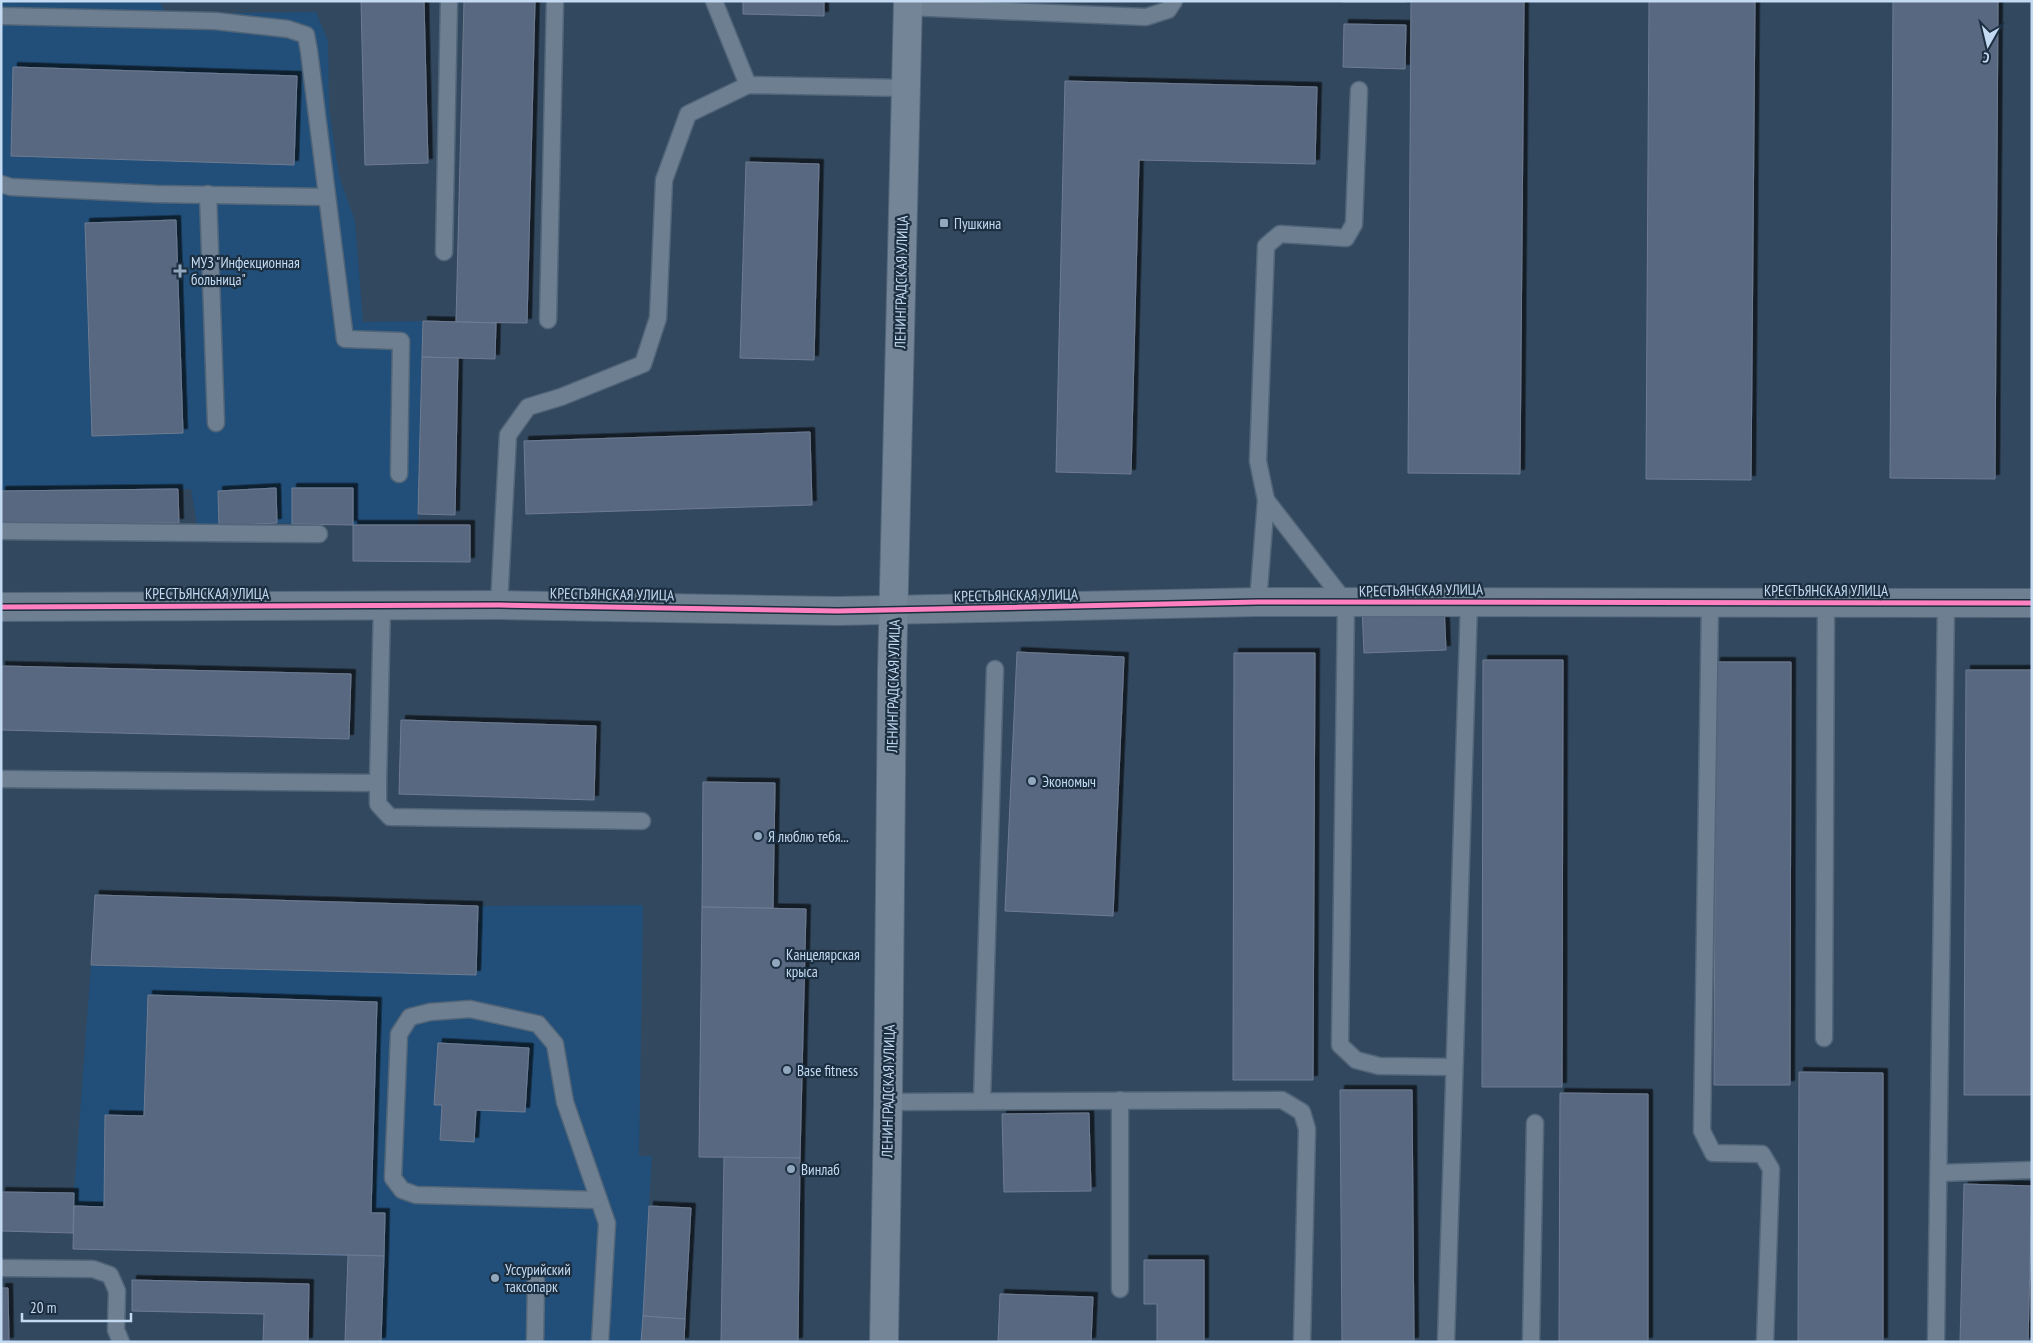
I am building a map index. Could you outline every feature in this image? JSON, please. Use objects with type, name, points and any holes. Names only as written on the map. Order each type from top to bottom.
[{"type":"highway","name":"ЛЕНИНГРАДСКАЯ УЛИЦА","points":[[884,1342],[892,670],[908,4]]},
{"type":"street","name":"КРЕСТЬЯНСКАЯ УЛИЦА","points":[[1,606],[499,605],[894,610],[1258,602],[1346,604],[1469,602],[2032,603]]},
{"type":"lane","points":[[444,252],[449,1]]},
{"type":"lane","points":[[548,320],[555,1]]},
{"type":"lane","points":[[714,1],[748,85]]},
{"type":"lane","points":[[908,4],[1146,17],[1168,10],[1174,1]]},
{"type":"lane","points":[[1,16],[215,21],[288,29],[306,35],[345,339],[402,341],[399,474]]},
{"type":"lane","points":[[499,605],[508,435],[528,406],[561,397],[643,364],[658,318],[664,180],[688,114],[748,85],[905,88]]},
{"type":"lane","points":[[1258,602],[1266,500],[1258,461],[1266,246],[1280,234],[1346,238],[1354,224],[1358,90]]},
{"type":"lane","points":[[1,184],[21,187],[327,197]]},
{"type":"lane","points":[[208,194],[216,423]]},
{"type":"lane","points":[[1266,500],[1346,604],[1340,1046],[1356,1060],[1379,1066],[1454,1067]]},
{"type":"lane","points":[[1,531],[318,534]]},
{"type":"lane","points":[[1446,1342],[1469,602]]},
{"type":"lane","points":[[1710,602],[1702,1132],[1714,1153],[1762,1154],[1771,1168],[1766,1342]]},
{"type":"lane","points":[[1824,1038],[1826,602]]},
{"type":"lane","points":[[1936,1342],[1946,602]]},
{"type":"lane","points":[[382,605],[378,804],[390,817],[642,821]]},
{"type":"lane","points":[[982,1101],[995,669]]},
{"type":"lane","points":[[1,778],[378,784]]},
{"type":"lane","points":[[599,1200],[416,1195],[402,1190],[393,1178],[398,1034],[410,1017],[430,1012],[470,1009],[538,1024],[555,1044],[565,1102],[608,1223],[600,1342]]},
{"type":"lane","points":[[1120,1100],[1120,1289]]},
{"type":"lane","points":[[888,1102],[1282,1100],[1302,1112],[1306,1129],[1302,1342]]},
{"type":"lane","points":[[1531,1342],[1535,1123]]},
{"type":"lane","points":[[1939,1173],[2032,1170]]},
{"type":"lane","points":[[1,1268],[93,1269],[110,1275],[117,1291],[116,1330],[121,1342]]},
{"type":"lane","points":[[535,1342],[536,1281]]},
{"type":"shaded area","name":"МУЗ \"Инфекционная больница\"","points":[[1,1],[160,1],[165,14],[316,12],[328,41],[329,109],[339,176],[355,221],[363,322],[423,321],[418,525],[353,525],[353,488],[292,488],[292,524],[277,523],[276,488],[218,491],[219,526],[197,526],[191,489],[1,491]]},
{"type":"shaded area","points":[[95,895],[478,906],[643,905],[639,1156],[652,1156],[649,1205],[691,1208],[684,1342],[381,1342],[384,1257],[73,1249],[73,1233],[1,1231],[1,1192],[74,1193]]},
{"type":"building","points":[[361,1],[424,1],[428,163],[365,165]]},
{"type":"building","points":[[464,1],[535,1],[527,323],[456,322]]},
{"type":"building","points":[[743,1],[824,1],[824,16],[743,14]]},
{"type":"building","points":[[1406,1],[1406,2],[1343,2]]},
{"type":"building","points":[[1411,1],[1524,1],[1520,474],[1408,473]]},
{"type":"building","points":[[1649,1],[1755,1],[1751,480],[1646,479]]},
{"type":"building","points":[[1893,1],[1998,1],[1995,479],[1890,478]]},
{"type":"building","points":[[1344,24],[1406,25],[1405,69],[1343,67]]},
{"type":"building","points":[[13,67],[297,76],[294,165],[11,156]]},
{"type":"building","points":[[1065,81],[1317,87],[1315,164],[1139,160],[1131,474],[1056,472]]},
{"type":"building","points":[[746,162],[819,164],[814,360],[740,358]]},
{"type":"building","points":[[176,220],[183,433],[92,436],[85,223]]},
{"type":"building","points":[[423,321],[496,323],[495,359],[422,357]]},
{"type":"building","points":[[422,357],[458,358],[455,515],[418,514]]},
{"type":"building","points":[[810,432],[812,505],[526,514],[524,441]]},
{"type":"building","points":[[276,488],[277,523],[219,526],[218,491]]},
{"type":"building","points":[[292,488],[353,488],[353,525],[292,524]]},
{"type":"building","points":[[178,489],[179,523],[1,524],[1,491]]},
{"type":"building","points":[[353,525],[470,525],[470,562],[353,561]]},
{"type":"building","points":[[1444,604],[1446,650],[1364,653],[1362,607]]},
{"type":"building","points":[[1017,652],[1124,657],[1113,916],[1005,911]]},
{"type":"building","points":[[1234,653],[1315,653],[1313,1080],[1233,1080]]},
{"type":"building","points":[[1483,660],[1563,660],[1562,1087],[1482,1087]]},
{"type":"building","points":[[1716,662],[1791,662],[1790,1085],[1714,1085]]},
{"type":"building","points":[[1,666],[351,674],[349,739],[1,730]]},
{"type":"building","points":[[1966,670],[2032,670],[2032,1095],[1964,1095]]},
{"type":"building","points":[[401,720],[596,726],[594,800],[399,794]]},
{"type":"building","points":[[703,782],[775,783],[773,908],[702,907]]},
{"type":"building","points":[[95,895],[478,906],[476,975],[91,965]]},
{"type":"building","points":[[702,907],[806,909],[800,1158],[699,1157]]},
{"type":"building","points":[[148,995],[377,1002],[371,1213],[385,1213],[384,1256],[73,1249],[74,1206],[104,1207],[105,1115],[144,1116]]},
{"type":"building","points":[[438,1043],[529,1048],[525,1112],[476,1110],[474,1142],[440,1140],[442,1105],[434,1105]]},
{"type":"building","points":[[1799,1072],[1883,1073],[1883,1342],[1798,1342]]},
{"type":"building","points":[[1340,1090],[1412,1090],[1414,1342],[1342,1342]]},
{"type":"building","points":[[1560,1093],[1648,1094],[1648,1342],[1559,1342]]},
{"type":"building","points":[[1089,1113],[1091,1191],[1004,1192],[1002,1114]]},
{"type":"building","points":[[724,1157],[800,1158],[798,1342],[721,1342]]},
{"type":"building","points":[[1964,1184],[2032,1186],[2028,1342],[1960,1342]]},
{"type":"building","points":[[1,1192],[74,1193],[73,1233],[1,1231]]},
{"type":"building","points":[[649,1206],[691,1208],[685,1319],[643,1316]]},
{"type":"building","points":[[348,1255],[384,1256],[381,1342],[345,1342]]},
{"type":"building","points":[[1144,1260],[1204,1260],[1204,1342],[1157,1342],[1157,1304],[1144,1304]]},
{"type":"building","points":[[132,1280],[309,1284],[308,1342],[263,1342],[264,1314],[132,1311]]},
{"type":"building","points":[[1,1288],[8,1288],[9,1342],[1,1342]]},
{"type":"building","points":[[1000,1294],[1093,1297],[1091,1342],[998,1342]]},
{"type":"building","points":[[643,1316],[685,1319],[684,1342],[641,1342]]},
{"type":"cycle path","points":[[1,607],[499,605],[838,611],[1258,602],[2032,603]]},
{"type":"place","name":"Пушкина","points":[[944,223]]},
{"type":"place","name":"МУЗ \"Инфекционная больница\"","points":[[180,271]]},
{"type":"place","name":"Экономыч","points":[[1032,781]]},
{"type":"place","name":"Я люблю тебя...","points":[[758,836]]},
{"type":"place","name":"Канцелярская крыса","points":[[776,963]]},
{"type":"place","name":"Base fitness","points":[[787,1070]]},
{"type":"place","name":"Винлаб","points":[[791,1169]]},
{"type":"place","name":"Уссурийский таксопарк","points":[[495,1278]]}]
